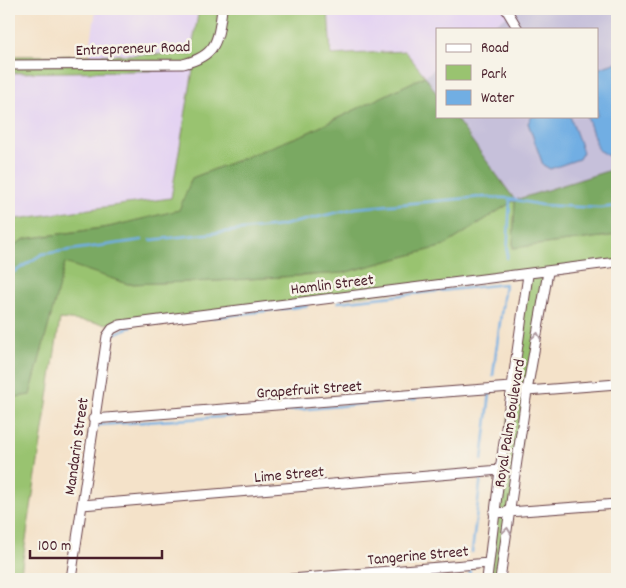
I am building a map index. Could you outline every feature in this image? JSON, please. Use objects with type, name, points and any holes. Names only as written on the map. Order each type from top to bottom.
[{"type":"street","name":"Entrepreneur Road","points":[[9,64],[183,64],[199,60],[211,51],[218,38],[222,9]]},
{"type":"street","points":[[506,9],[517,28]]},
{"type":"street","name":"Hamlin Street","points":[[120,325],[528,275],[617,262]]},
{"type":"street","name":"Royal Palm Boulevard","points":[[500,579],[527,391],[548,272]]},
{"type":"street","name":"Royal Palm Boulevard","points":[[487,579],[494,513],[528,275]]},
{"type":"street","name":"Mandarin Street","points":[[71,579],[107,336],[112,329],[120,325]]},
{"type":"street","name":"Grapefruit Street","points":[[94,419],[511,387],[527,391],[617,384]]},
{"type":"street","name":"Lime Street","points":[[82,505],[500,470]]},
{"type":"street","points":[[494,513],[617,504]]},
{"type":"street","name":"Tangerine Street","points":[[291,579],[489,563]]},
{"type":"shaded area","points":[[96,9],[199,9],[191,54],[89,55]]},
{"type":"shaded area","points":[[328,9],[516,9],[490,28],[436,28],[436,68],[425,76],[405,51],[330,55]]},
{"type":"shaded area","points":[[516,9],[617,9],[617,168],[515,200],[455,118],[598,118],[598,28],[490,28]]},
{"type":"shaded area","points":[[436,68],[436,92],[425,76]]},
{"type":"shaded area","points":[[193,70],[171,198],[9,220],[9,73]]},
{"type":"green space","points":[[199,9],[328,9],[331,55],[405,51],[425,76],[307,133],[192,178],[180,210],[109,227],[25,239],[9,248],[9,220],[171,198],[193,70],[9,73],[9,56],[191,54]]},
{"type":"green space","points":[[425,76],[436,92],[436,118],[455,118],[515,200],[444,246],[343,273],[217,281],[128,284],[65,263],[30,395],[9,398],[9,248],[25,239],[109,227],[179,210],[192,178],[307,133]]},
{"type":"green space","points":[[617,168],[617,235],[513,248],[515,200]]},
{"type":"green space","points":[[515,200],[513,248],[617,235],[617,263],[548,272],[500,579],[486,579],[528,275],[120,325],[60,319],[20,579],[9,579],[9,398],[30,395],[65,262],[128,284],[217,281],[343,273],[444,246]]},
{"type":"water","points":[[617,62],[617,153],[608,156],[598,150],[588,118],[598,118],[598,69]]},
{"type":"water","points":[[531,118],[571,118],[583,152],[579,159],[550,169],[543,165],[528,123]]},
{"type":"waterway","points":[[151,240],[280,226],[356,208],[481,197],[506,198],[541,205],[600,208],[617,206]]},
{"type":"waterway","points":[[507,258],[510,199]]},
{"type":"waterway","points":[[9,273],[16,271],[42,254],[142,240]]},
{"type":"waterway","points":[[338,302],[505,284],[493,375]]},
{"type":"waterway","points":[[166,323],[307,306]]},
{"type":"waterway","points":[[113,334],[131,327]]},
{"type":"waterway","points":[[478,394],[490,393],[482,460]]},
{"type":"waterway","points":[[96,428],[99,425],[221,417],[416,399]]},
{"type":"waterway","points":[[472,552],[481,476]]},
{"type":"waterway","points":[[469,579],[470,571]]}]
